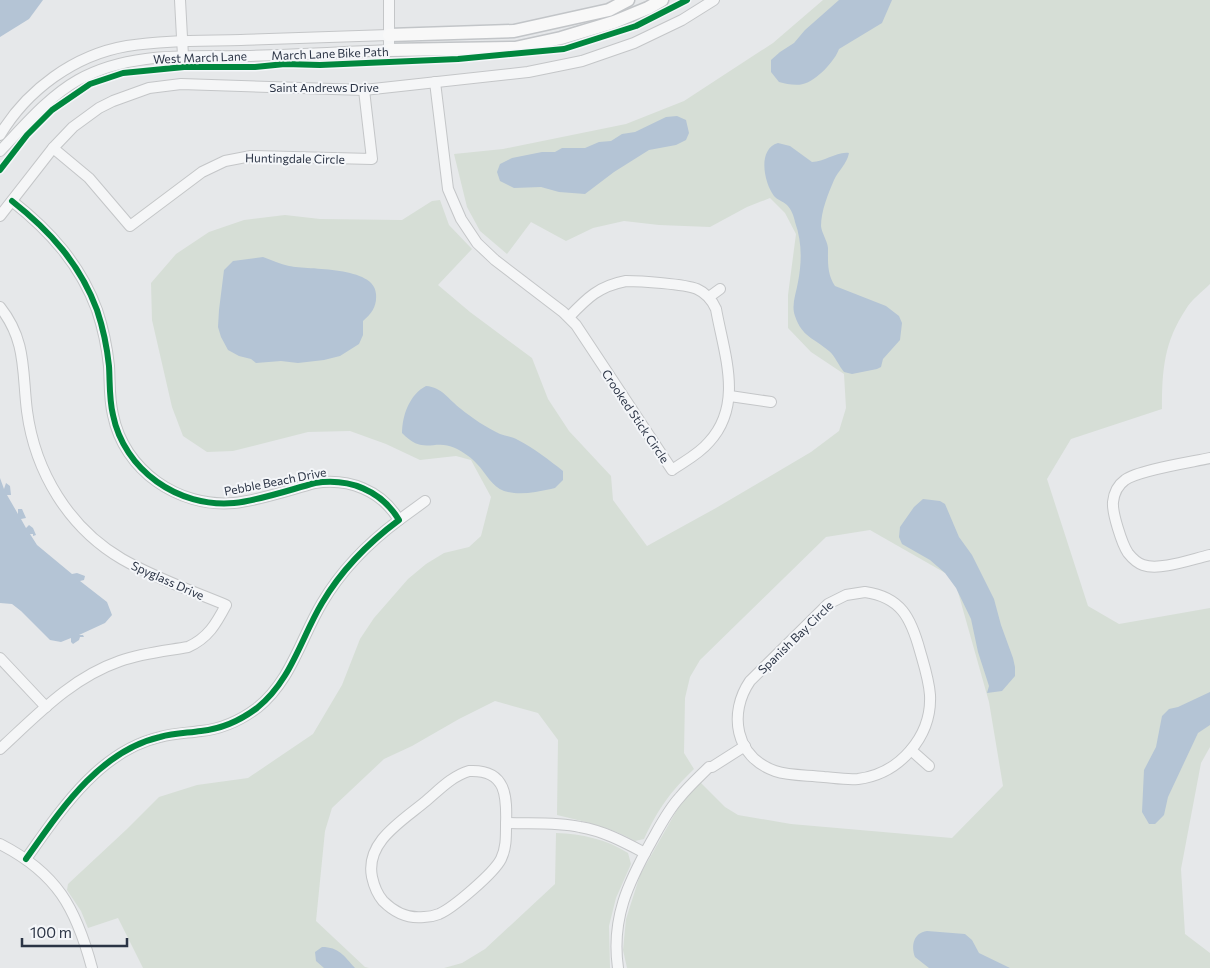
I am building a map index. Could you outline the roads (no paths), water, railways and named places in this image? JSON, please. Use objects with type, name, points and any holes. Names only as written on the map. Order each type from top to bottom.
[{"type":"main road","name":"West March Lane","points":[[389,35],[514,31],[609,10],[628,0]]},
{"type":"main road","name":"West March Lane","points":[[389,50],[516,48],[561,38],[614,22],[662,0]]},
{"type":"street","points":[[180,0],[183,56]]},
{"type":"street","points":[[389,0],[389,50]]},
{"type":"street","name":"Saint Andrews Drive","points":[[0,216],[53,148],[72,127],[99,108],[133,93],[166,85],[181,84],[364,90],[528,72],[582,61],[609,52],[657,33],[714,0]]},
{"type":"street","name":"West March Lane","points":[[0,135],[8,122],[51,78],[72,65],[125,46],[183,41],[389,35]]},
{"type":"street","name":"West March Lane","points":[[0,151],[47,103],[79,80],[103,69],[130,61],[159,57],[246,56],[389,50]]},
{"type":"street","name":"Crooked Stick Circle","points":[[435,82],[446,178],[460,219],[477,243],[488,254],[569,317],[672,470],[700,451],[716,433],[726,414],[730,396],[729,374],[717,314],[709,298]]},
{"type":"street","name":"Huntingdale Circle","points":[[53,148],[89,178],[130,226],[202,172],[225,161],[251,156],[372,159],[364,90]]},
{"type":"street","name":"Pebble Beach Drive","points":[[12,201],[49,233],[74,264],[85,283],[103,330],[109,367],[110,404],[117,429],[129,452],[146,473],[163,486],[180,495],[221,503],[246,501],[315,483],[350,483],[371,491],[381,498],[399,520]]},
{"type":"street","points":[[569,317],[590,295],[615,283],[626,281],[692,288],[709,298],[720,289]]},
{"type":"street","name":"Spyglass Drive","points":[[0,307],[11,324],[21,352],[24,366],[27,410],[34,447],[47,479],[66,508],[91,536],[121,559],[226,605],[210,632],[197,643],[138,656],[104,667],[75,683],[0,750]]},
{"type":"street","points":[[730,396],[772,402]]},
{"type":"street","points":[[1210,458],[1130,477],[1119,486],[1114,496],[1113,511],[1125,547],[1132,558],[1144,565],[1158,567],[1210,556]]},
{"type":"street","points":[[26,859],[74,794],[120,754],[160,736],[202,731],[230,724],[250,713],[267,699],[286,676],[334,583],[365,548],[425,501]]},
{"type":"street","name":"Spanish Bay Circle","points":[[865,592],[893,602],[906,615],[915,632],[929,684],[930,708],[924,730],[911,750],[900,761],[880,773],[864,778],[848,779],[776,771],[758,761],[745,746],[738,730],[737,709],[744,690],[750,680],[828,604],[846,595],[865,592]]},
{"type":"street","points":[[0,658],[46,707]]},
{"type":"street","points":[[618,968],[616,944],[620,910],[632,877],[669,810],[689,786],[709,767],[745,746]]},
{"type":"street","points":[[911,750],[929,766]]},
{"type":"street","points":[[469,771],[483,772],[497,780],[505,792],[507,800],[506,823],[504,853],[495,869],[439,914],[422,918],[404,915],[389,906],[377,893],[371,874],[372,863],[374,854],[382,839],[462,773],[469,771]]},
{"type":"street","points":[[506,823],[580,827],[611,836],[645,853]]},
{"type":"street","points":[[0,844],[26,859],[53,883],[72,910],[86,942],[92,968]]},
{"type":"water","points":[[0,0],[43,0],[29,19],[0,37]]},
{"type":"water","points":[[839,0],[892,0],[882,23],[839,49],[829,65],[814,79],[800,85],[779,82],[771,72],[771,60],[794,43],[805,30]]},
{"type":"water","points":[[677,116],[686,120],[689,133],[686,140],[676,145],[649,150],[614,172],[585,194],[559,192],[541,187],[514,188],[500,181],[497,172],[500,164],[512,158],[542,152],[555,152],[562,148],[585,148],[599,142],[611,141],[622,134],[635,132],[666,117]]},
{"type":"water","points":[[778,143],[790,146],[812,162],[849,153],[829,191],[821,226],[827,242],[829,272],[835,286],[886,306],[899,316],[902,323],[900,340],[883,359],[881,367],[877,369],[852,374],[844,372],[831,353],[809,337],[798,323],[795,316],[794,299],[800,267],[799,237],[790,208],[775,197],[770,190],[764,167],[767,152],[771,146]]},
{"type":"water","points":[[263,257],[289,266],[353,274],[365,278],[373,285],[376,302],[371,312],[363,321],[363,335],[359,344],[340,356],[298,363],[281,361],[256,363],[251,359],[239,356],[228,350],[218,327],[224,270],[233,261]]},
{"type":"water","points":[[426,386],[441,391],[485,426],[536,450],[563,471],[563,480],[555,488],[539,491],[522,493],[504,491],[493,483],[473,460],[458,450],[448,445],[423,445],[410,440],[402,433],[405,412],[411,400]]},
{"type":"water","points":[[0,478],[4,489],[6,483],[10,486],[11,495],[7,495],[18,514],[18,509],[22,509],[26,518],[21,519],[26,528],[29,525],[33,528],[36,535],[30,534],[37,545],[72,574],[77,573],[85,576],[84,580],[80,581],[107,602],[112,615],[105,623],[79,635],[84,637],[80,637],[73,644],[71,638],[61,642],[50,640],[12,604],[0,603]]},
{"type":"water","points":[[923,499],[940,501],[945,504],[959,537],[972,555],[994,599],[1015,667],[1015,676],[1002,691],[987,693],[989,686],[978,652],[971,619],[956,588],[945,573],[930,560],[902,544],[899,537],[900,527],[914,507]]},
{"type":"water","points":[[1210,692],[1210,725],[1198,733],[1168,797],[1164,815],[1155,824],[1149,824],[1142,812],[1144,770],[1156,747],[1162,716],[1169,709],[1178,707]]},
{"type":"water","points":[[922,932],[965,934],[972,940],[979,953],[1010,968],[929,968],[915,957],[913,949],[916,937]]},
{"type":"water","points":[[322,947],[337,950],[355,968],[324,968],[316,961],[315,952]]}]
